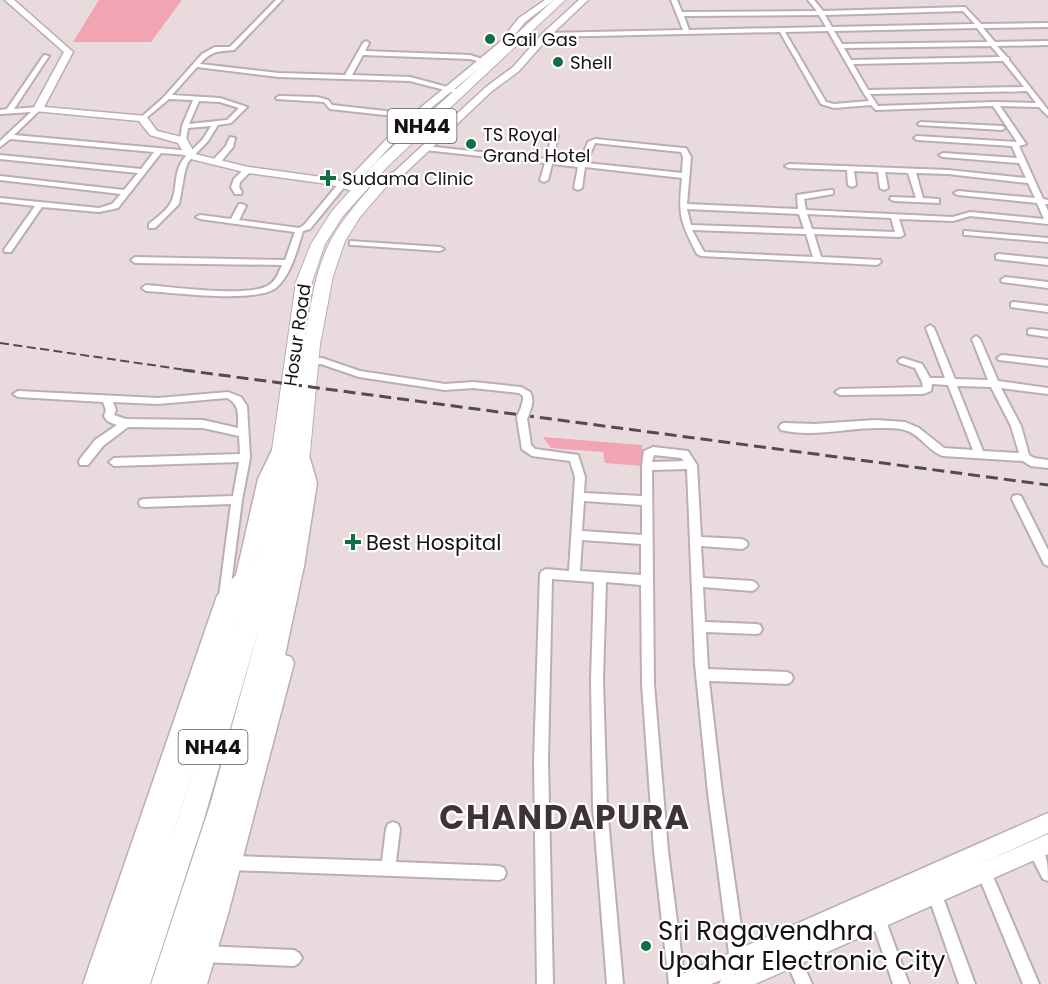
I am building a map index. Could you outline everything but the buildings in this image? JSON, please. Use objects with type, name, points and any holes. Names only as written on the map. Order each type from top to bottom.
[{"type":"highway","name":"Hosur Road","points":[[280,449],[304,282],[318,244],[337,214],[357,189],[454,90],[561,0]]},
{"type":"highway","name":"Hosur Road","points":[[301,452],[310,362],[325,276],[332,256],[354,215],[385,179],[575,0]]},
{"type":"highway","name":"NH44","points":[[165,984],[224,802],[267,646],[283,506],[280,449]]},
{"type":"highway","name":"NH44","points":[[136,984],[234,681],[264,564],[301,452]]},
{"type":"street","points":[[0,146],[38,109],[69,52],[9,0]]},
{"type":"street","points":[[0,112],[38,109],[143,118],[167,97],[204,55],[215,49],[232,49],[279,0]]},
{"type":"street","points":[[361,53],[470,57],[487,62],[522,20],[550,0]]},
{"type":"street","points":[[385,179],[398,174],[489,89],[516,69],[546,35],[584,0]]},
{"type":"street","points":[[674,0],[687,33]]},
{"type":"street","points":[[811,0],[821,13],[876,108],[995,104],[1042,105]]},
{"type":"street","points":[[680,14],[965,9],[1007,59],[1048,114]]},
{"type":"street","points":[[546,35],[1048,25]]},
{"type":"street","points":[[782,31],[823,103],[834,105],[873,103]]},
{"type":"street","points":[[347,78],[366,43]]},
{"type":"street","points":[[414,55],[416,43]]},
{"type":"street","points":[[840,46],[1048,44]]},
{"type":"street","points":[[9,111],[46,56]]},
{"type":"street","points":[[849,62],[1007,59]]},
{"type":"street","points":[[196,65],[279,75],[410,79],[454,90]]},
{"type":"street","points":[[866,92],[1029,89]]},
{"type":"street","points":[[167,97],[223,100],[244,107],[233,120],[185,126]]},
{"type":"street","points":[[190,155],[182,140],[185,126],[197,98]]},
{"type":"street","points":[[279,98],[317,99],[326,101],[330,107],[403,114]]},
{"type":"street","points":[[917,138],[1016,145],[1023,142],[995,104]]},
{"type":"street","points":[[143,118],[147,129],[158,138],[182,140]]},
{"type":"street","points":[[152,226],[175,204],[184,161],[206,140],[215,124]]},
{"type":"street","points":[[921,124],[1002,128]]},
{"type":"street","points":[[975,126],[984,143]]},
{"type":"street","points":[[544,180],[555,136]]},
{"type":"street","points":[[8,137],[190,155],[248,170],[357,189]]},
{"type":"street","points":[[216,162],[229,147],[232,138]]},
{"type":"street","points":[[578,188],[582,165],[592,142],[675,148],[686,153],[683,206],[687,227],[701,254],[877,262]]},
{"type":"street","points":[[683,206],[953,219],[970,214],[1048,221],[1044,202],[1031,181],[1016,145]]},
{"type":"street","points":[[425,148],[686,176]]},
{"type":"street","points":[[0,200],[99,210],[110,208],[115,206],[159,151]]},
{"type":"street","points":[[943,155],[1022,161]]},
{"type":"street","points":[[0,157],[142,171]]},
{"type":"street","points":[[789,166],[911,170],[1031,181]]},
{"type":"street","points":[[850,167],[852,185]]},
{"type":"street","points":[[881,169],[884,188]]},
{"type":"street","points":[[238,192],[235,188],[237,181],[248,170]]},
{"type":"street","points":[[911,170],[920,200]]},
{"type":"street","points":[[0,178],[124,192]]},
{"type":"street","points":[[200,217],[300,230],[307,227],[342,185]]},
{"type":"street","points":[[818,259],[810,231],[801,212],[800,197],[830,192]]},
{"type":"street","points":[[958,193],[1044,202]]},
{"type":"street","points":[[894,199],[936,201]]},
{"type":"street","points":[[8,250],[40,204]]},
{"type":"street","points":[[234,221],[242,206]]},
{"type":"street","points":[[687,227],[900,236],[894,216]]},
{"type":"street","points":[[146,288],[239,294],[264,291],[273,287],[287,263],[300,230]]},
{"type":"street","points":[[967,233],[1048,240]]},
{"type":"street","points":[[353,243],[440,249]]},
{"type":"street","points":[[999,257],[1048,262]]},
{"type":"street","points":[[135,260],[287,263]]},
{"type":"street","points":[[1005,280],[1048,285]]},
{"type":"street","points":[[1014,305],[1048,309]]},
{"type":"street","points":[[930,328],[980,455]]},
{"type":"street","points":[[1031,332],[1048,334]]},
{"type":"street","points":[[976,339],[994,384],[1016,426],[1025,457]]},
{"type":"street","points":[[1002,358],[1048,363]]},
{"type":"street","points":[[310,362],[322,361],[360,374],[445,387],[473,385],[521,390],[527,394],[528,400],[523,415],[526,446],[532,452],[574,458],[580,477],[574,576]]},
{"type":"street","points":[[840,392],[923,391],[928,389],[919,366],[903,362]]},
{"type":"street","points":[[927,382],[994,384],[1048,391]]},
{"type":"street","points":[[18,394],[158,401],[228,395],[238,399],[242,406],[244,458],[225,596],[94,984]]},
{"type":"street","points":[[107,399],[111,410],[109,416],[113,420],[126,423],[203,424],[243,434]]},
{"type":"street","points":[[84,462],[99,442],[126,423]]},
{"type":"street","points":[[784,427],[810,430],[860,423],[906,427],[916,432],[937,450],[1025,457],[1041,465],[1048,464]]},
{"type":"street","points":[[115,984],[184,773],[243,578],[265,479],[280,449]]},
{"type":"street","points":[[196,984],[198,954],[281,633],[310,483],[301,452]]},
{"type":"street","points":[[114,462],[244,458]]},
{"type":"street","points":[[677,984],[661,851],[648,684],[647,466],[692,465],[703,675],[715,793],[738,961]]},
{"type":"street","points":[[579,497],[647,501]]},
{"type":"street","points":[[1017,499],[1048,561]]},
{"type":"street","points":[[144,503],[237,500]]},
{"type":"street","points":[[577,535],[647,540]]},
{"type":"street","points":[[695,541],[742,544]]},
{"type":"street","points":[[545,984],[541,760],[546,574],[647,580]]},
{"type":"street","points":[[600,577],[597,680],[600,807],[615,984]]},
{"type":"street","points":[[225,596],[243,578]]},
{"type":"street","points":[[698,582],[752,586]]},
{"type":"street","points":[[699,627],[756,629]]},
{"type":"street","points":[[181,984],[198,954],[232,863],[289,647],[281,633]]},
{"type":"street","points":[[703,675],[787,678]]},
{"type":"street","points":[[686,984],[1048,823]]},
{"type":"street","points":[[388,869],[393,829]]},
{"type":"street","points":[[730,984],[1042,847],[1048,874]]},
{"type":"street","points":[[232,863],[499,873]]},
{"type":"street","points":[[984,872],[1031,984]]},
{"type":"street","points":[[935,895],[967,984]]},
{"type":"street","points":[[878,918],[901,984]]},
{"type":"street","points":[[198,954],[294,958]]},
{"type":"street","points":[[792,956],[804,984]]},
{"type":"shaded area","points":[[99,0],[182,0],[151,42],[73,42]]},
{"type":"shaded area","points":[[543,437],[642,445],[643,466],[605,463],[603,452],[551,448]]},
{"type":"railway","points":[[0,343],[193,371]]},
{"type":"railway","points":[[183,370],[1048,485]]},
{"type":"place","name":"Gail Gas","points":[[490,39]]},
{"type":"place","name":"Shell","points":[[558,62]]},
{"type":"place","name":"TS Royal Grand Hotel","points":[[471,144]]},
{"type":"place","name":"Sudama Clinic","points":[[328,178]]},
{"type":"place","name":"Best Hospital","points":[[353,542]]},
{"type":"place","name":"Sri Ragavendhra Upahar Electronic City","points":[[646,946]]},
{"type":"district","name":"CHANDAPURA","points":[[565,817]]}]
